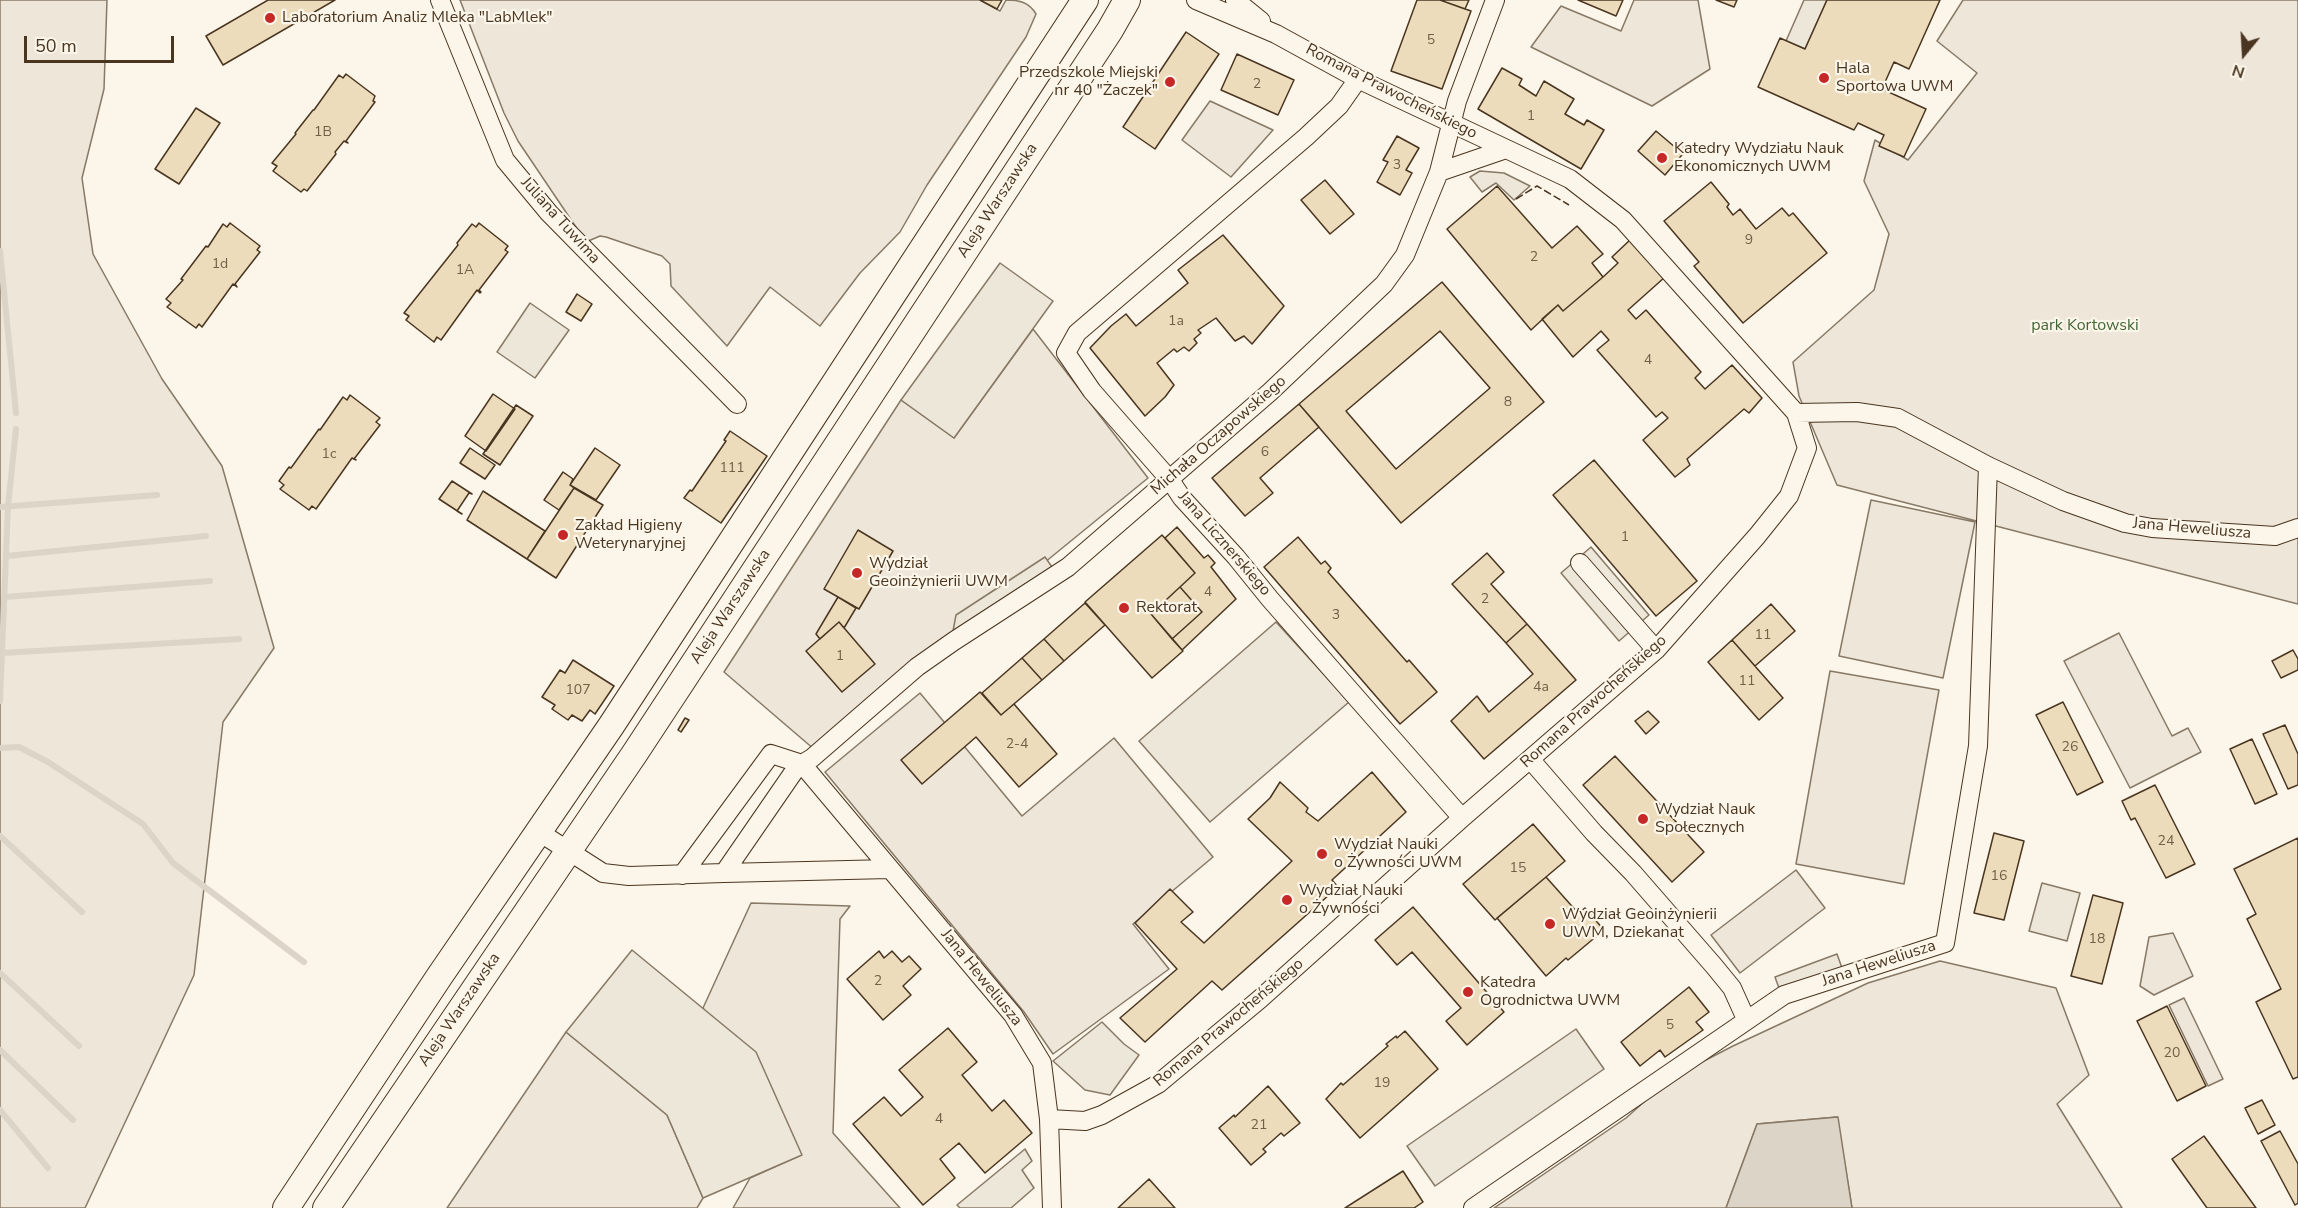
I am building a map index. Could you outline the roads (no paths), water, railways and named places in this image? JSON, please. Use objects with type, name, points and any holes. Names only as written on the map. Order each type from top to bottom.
[{"type":"main road","points":[[286,1208],[439,977],[611,726],[1085,0]]},
{"type":"main road","name":"Aleja Warszawska","points":[[326,1208],[635,753],[1110,30],[1127,0]]},
{"type":"street","name":"Juliana Tuwima","points":[[440,0],[506,159],[549,213],[737,404]]},
{"type":"street","name":"Romana Prawocheńskiego","points":[[1049,1119],[1085,1121],[1102,1115],[1158,1084],[1323,944],[1462,818],[1656,650],[1790,496],[1807,448],[1796,413],[1623,220],[1570,179],[1358,80],[1276,34],[1196,0]]},
{"type":"street","name":"Romana Prawocheńskiego","points":[[1235,0],[1276,34]]},
{"type":"street","name":"Michała Oczapowskiego","points":[[802,764],[917,667],[1068,567],[1270,392],[1384,284],[1405,255],[1439,172],[1451,122],[1495,0]]},
{"type":"street","name":"Jana Licznerskiego","points":[[1358,80],[1339,106],[1306,137],[1077,333],[1066,353],[1092,391],[1170,480],[1182,498],[1236,556],[1270,599],[1462,818]]},
{"type":"street","name":"Romana Prawocheńskiego","points":[[1439,172],[1506,149]]},
{"type":"street","name":"Jana Heweliusza","points":[[1796,413],[1857,412],[1898,418],[1988,466],[2063,501],[2125,523],[2152,528],[2275,536],[2298,528]]},
{"type":"street","name":"Jana Heweliusza","points":[[1473,1208],[1784,995],[1945,943],[1978,746],[1988,466]]},
{"type":"street","points":[[1580,562],[1656,650]]},
{"type":"street","points":[[682,875],[771,754],[802,764]]},
{"type":"street","points":[[1530,759],[1593,833],[1633,873],[1714,966],[1732,988],[1746,1019]]},
{"type":"street","points":[[724,873],[795,770],[802,764]]},
{"type":"street","name":"Jana Heweliusza","points":[[802,764],[1013,1015],[1042,1063],[1049,1119],[1052,1208]]},
{"type":"street","points":[[539,832],[603,873],[629,876],[890,869]]},
{"type":"waterway","points":[[0,251],[16,413]]},
{"type":"waterway","points":[[0,701],[8,506],[16,429]]},
{"type":"waterway","points":[[0,507],[157,495]]},
{"type":"waterway","points":[[6,556],[206,536]]},
{"type":"waterway","points":[[5,597],[210,581]]},
{"type":"waterway","points":[[2,653],[239,639]]},
{"type":"waterway","points":[[0,748],[19,747],[48,762],[143,824],[173,863],[304,962]]},
{"type":"waterway","points":[[0,836],[82,912]]},
{"type":"waterway","points":[[0,973],[79,1046]]},
{"type":"waterway","points":[[0,1050],[73,1120]]},
{"type":"waterway","points":[[0,1110],[48,1168]]},
{"type":"place","name":"Laboratorium Analiz Mleka \"LabMlek\"","points":[[270,18]]},
{"type":"place","name":"Hala Sportowa UWM","points":[[1824,78]]},
{"type":"place","name":"Przedszkole Miejski nr 40 \"Żaczek\"","points":[[1170,82]]},
{"type":"place","name":"Katedry Wydziału Nauk Ekonomicznych UWM","points":[[1662,158]]},
{"type":"place","name":"Zakład Higieny Weterynaryjnej","points":[[563,535]]},
{"type":"place","name":"Wydział Geoinżynierii UWM","points":[[857,573]]},
{"type":"place","name":"Rektorat","points":[[1124,608]]},
{"type":"place","name":"Wydział Nauk Społecznych","points":[[1643,819]]},
{"type":"place","name":"Wydział Nauki o Żywności UWM","points":[[1322,854]]},
{"type":"place","name":"Wydział Nauki o Żywności","points":[[1287,900]]},
{"type":"place","name":"Wydział Geoinżynierii UWM, Dziekanat","points":[[1550,924]]},
{"type":"place","name":"Katedra Ogrodnictwa UWM","points":[[1468,992]]},
{"type":"park label","name":"park Kortowski","points":[[2085,326]]}]
